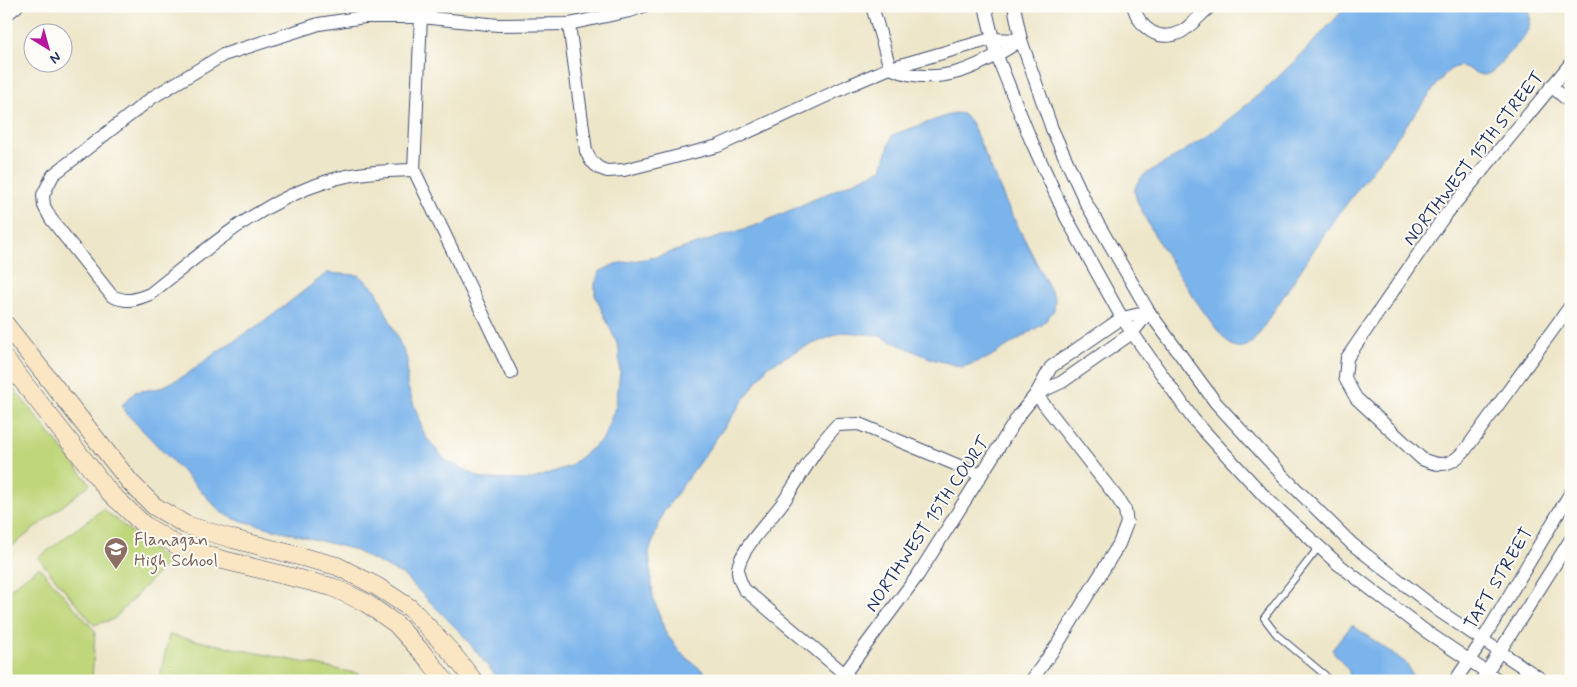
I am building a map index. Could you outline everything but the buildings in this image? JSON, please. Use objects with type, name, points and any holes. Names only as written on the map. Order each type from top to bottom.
[{"type":"street","points":[[6,15],[17,6]]},
{"type":"street","points":[[414,170],[368,172],[329,180],[283,198],[244,220],[150,294],[134,301],[122,301],[112,296],[51,219],[44,206],[43,194],[53,175],[153,97],[223,55],[319,24],[364,17],[421,17],[498,25],[569,24],[630,11],[644,6]]},
{"type":"street","points":[[872,6],[890,68]]},
{"type":"street","points":[[985,6],[997,56],[1030,138],[1066,217],[1122,318],[1193,419],[1266,498],[1318,548],[1424,630],[1469,660],[1484,676],[1500,681]]},
{"type":"street","points":[[1014,6],[1021,40],[1052,128],[1086,203],[1149,312],[1216,403],[1286,479],[1345,538],[1439,611],[1544,681]]},
{"type":"street","points":[[1133,6],[1136,15],[1145,29],[1161,36],[1181,32],[1211,6]]},
{"type":"street","points":[[421,17],[414,170],[511,373]]},
{"type":"street","points":[[569,24],[583,140],[591,161],[599,168],[607,171],[624,170],[718,146],[890,68],[992,39],[1021,40]]},
{"type":"street","points":[[890,68],[911,76],[934,78],[957,73],[997,56],[1021,40]]},
{"type":"street","name":"NORTHWEST 15TH STREET","points":[[1571,64],[1443,218],[1348,358],[1345,378],[1356,398],[1422,459],[1435,465],[1456,460],[1571,305]]},
{"type":"street","points":[[1551,86],[1571,103]]},
{"type":"street","name":"NORTHWEST 15TH COURT","points":[[849,677],[918,575],[1019,415],[1036,394],[1051,367],[1122,318],[1149,312]]},
{"type":"street","name":"NORTHWEST 15TH COURT","points":[[1036,394],[1062,382],[1132,333],[1149,312]]},
{"type":"street","points":[[6,325],[130,482],[154,506],[186,524],[232,539],[337,566],[378,587],[410,608],[452,653],[474,681]]},
{"type":"street","points":[[6,360],[109,492],[144,525],[178,546],[223,560],[332,587],[366,603],[396,624],[446,681]]},
{"type":"street","points":[[1031,681],[1057,645],[1119,544],[1127,523],[1125,510],[1118,499],[1036,394]]},
{"type":"street","points":[[849,677],[757,602],[744,589],[739,578],[738,566],[743,554],[786,499],[823,439],[837,425],[859,424],[982,475]]},
{"type":"street","name":"TAFT STREET","points":[[1455,681],[1482,640],[1571,492]]},
{"type":"street","points":[[1484,676],[1571,539]]},
{"type":"lane","points":[[1318,548],[1264,618],[1277,635],[1325,674],[1329,681]]},
{"type":"green space","points":[[6,379],[90,484],[6,551]]},
{"type":"green space","points":[[103,509],[168,562],[114,619],[94,625],[38,558]]},
{"type":"green space","points":[[39,567],[95,631],[92,681],[6,681],[6,592]]},
{"type":"green space","points":[[169,635],[360,674],[358,681],[159,681]]},
{"type":"water","points":[[1346,6],[1523,6],[1528,12],[1530,19],[1527,32],[1491,73],[1478,74],[1458,66],[1445,74],[1329,227],[1256,338],[1246,346],[1233,346],[1211,322],[1178,274],[1148,224],[1139,205],[1135,187],[1145,174],[1215,130],[1258,95],[1299,57]]},
{"type":"water","points":[[955,113],[963,114],[971,122],[1008,207],[1055,299],[1054,310],[1043,324],[988,358],[963,367],[932,359],[877,335],[843,332],[800,349],[768,366],[663,513],[649,552],[653,597],[666,634],[685,657],[716,681],[500,681],[461,633],[403,575],[352,549],[235,519],[222,513],[125,412],[122,405],[135,392],[160,388],[186,375],[218,351],[265,321],[327,273],[359,275],[376,290],[407,359],[407,385],[425,436],[445,460],[483,479],[530,480],[570,466],[603,439],[616,405],[620,373],[619,348],[595,295],[595,284],[599,272],[615,264],[656,257],[757,225],[882,169],[892,135]]},
{"type":"water","points":[[1352,625],[1406,663],[1412,675],[1411,681],[1350,681],[1349,671],[1332,650]]},
{"type":"place","name":"Flanagan High School","points":[[116,570]]}]
